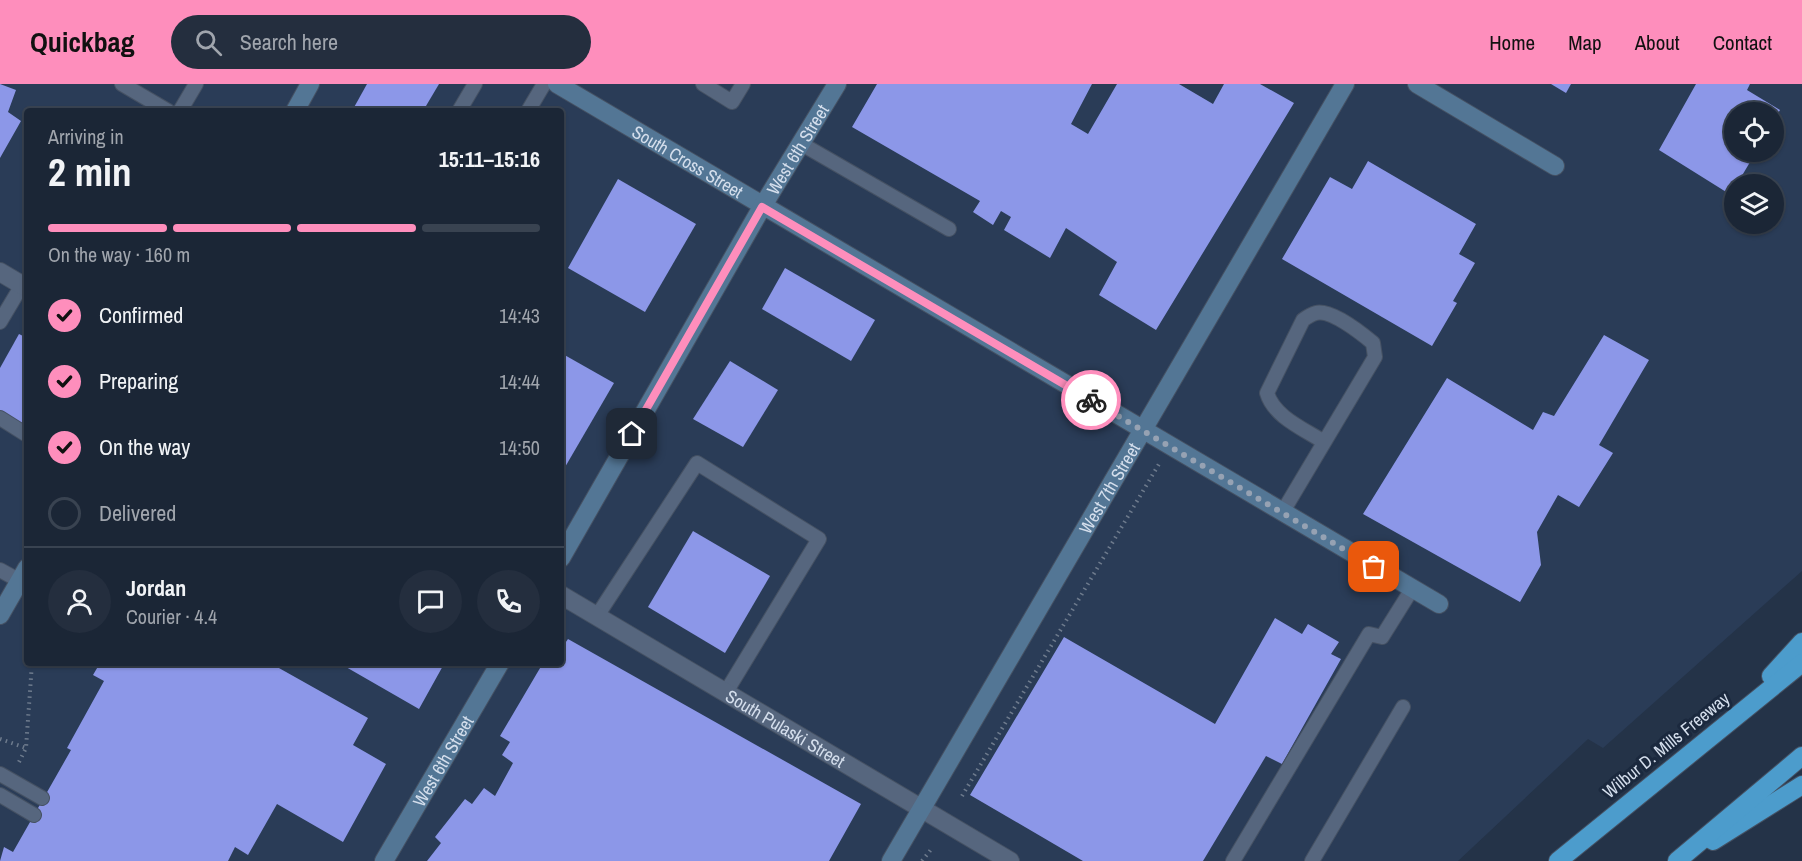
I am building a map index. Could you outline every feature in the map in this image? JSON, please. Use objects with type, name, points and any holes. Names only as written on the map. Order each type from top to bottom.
[{"type":"highway","points":[[1738,713],[1802,642]]},
{"type":"highway","name":"Wilbur D. Mills Freeway","points":[[1558,861],[1802,663]]},
{"type":"highway","points":[[1679,861],[1802,756]]},
{"type":"highway","points":[[1679,861],[1802,785]]},
{"type":"street","points":[[297,108],[310,84]]},
{"type":"street","name":"South Cross Street","points":[[557,84],[583,90],[762,207],[1438,604]]},
{"type":"street","name":"West 6th Street","points":[[564,553],[762,207],[837,84]]},
{"type":"street","name":"West 7th Street","points":[[891,861],[1345,84]]},
{"type":"street","points":[[1417,84],[1555,166]]},
{"type":"street","points":[[0,272],[24,286]]},
{"type":"street","points":[[0,615],[23,574]]},
{"type":"street","name":"South Pulaski Street","points":[[564,597],[1010,861]]},
{"type":"street","name":"West 6th Street","points":[[384,861],[498,666]]},
{"type":"lane","points":[[122,84],[163,108]]},
{"type":"lane","points":[[182,108],[196,84]]},
{"type":"lane","points":[[461,108],[475,84]]},
{"type":"lane","points":[[530,108],[544,84]]},
{"type":"lane","points":[[703,84],[732,102],[743,84]]},
{"type":"lane","points":[[800,143],[949,229]]},
{"type":"lane","points":[[0,322],[24,286]]},
{"type":"lane","points":[[1282,513],[1375,357],[1373,343],[1355,329],[1324,312],[1314,313],[1303,320],[1267,393],[1270,404],[1277,412],[1324,442]]},
{"type":"lane","points":[[0,417],[24,433]]},
{"type":"lane","points":[[597,616],[698,463],[819,539],[726,692]]},
{"type":"lane","points":[[0,570],[23,574]]},
{"type":"lane","points":[[1233,861],[1369,634],[1382,637],[1412,589]]},
{"type":"lane","points":[[1312,861],[1403,707]]},
{"type":"lane","points":[[5,777],[42,798]]},
{"type":"lane","points":[[0,795],[34,815]]},
{"type":"path","points":[[962,796],[1161,461]]},
{"type":"path","points":[[5,777],[26,748],[32,666]]},
{"type":"path","points":[[0,739],[26,748]]},
{"type":"path","points":[[922,861],[933,847]]},
{"type":"shaded area","points":[[0,84],[1802,84],[1802,571],[1603,748],[1588,739],[1458,861],[0,861]]},
{"type":"building","points":[[0,84],[16,90],[8,112],[21,121],[0,158]]},
{"type":"building","points":[[367,84],[439,84],[425,108],[354,108]]},
{"type":"building","points":[[877,84],[1092,84],[1071,124],[1088,134],[1117,84],[1179,84],[1213,104],[1224,84],[1260,84],[1294,103],[1156,330],[1099,295],[1117,262],[1066,228],[1050,258],[1004,230],[1011,217],[1001,211],[993,225],[973,212],[980,201],[852,127]]},
{"type":"building","points":[[1551,84],[1571,84],[1566,93]]},
{"type":"building","points":[[1696,84],[1750,84],[1747,90],[1767,102],[1724,102],[1724,162],[1750,162],[1743,174],[1724,174],[1724,191],[1659,150]]},
{"type":"building","points":[[1368,161],[1476,224],[1459,254],[1475,263],[1453,301],[1457,303],[1432,346],[1282,259],[1330,177],[1352,189]]},
{"type":"building","points":[[618,179],[696,224],[645,312],[568,268]]},
{"type":"building","points":[[785,268],[875,320],[851,361],[762,309]]},
{"type":"building","points":[[19,334],[24,336],[24,426],[0,412],[0,368]]},
{"type":"building","points":[[1604,335],[1649,360],[1599,445],[1613,453],[1579,507],[1558,495],[1537,532],[1541,565],[1520,602],[1363,514],[1447,378],[1533,430],[1543,412],[1554,416]]},
{"type":"building","points":[[564,355],[614,383],[564,469]]},
{"type":"building","points":[[730,361],[778,390],[743,447],[693,419]]},
{"type":"building","points":[[693,531],[770,576],[725,653],[648,607]]},
{"type":"building","points":[[1275,618],[1302,634],[1308,624],[1339,642],[1331,654],[1341,659],[1282,764],[1266,756],[1203,861],[1083,861],[970,795],[1064,637],[1215,724]]},
{"type":"building","points":[[568,639],[861,804],[829,861],[427,861],[441,843],[435,837],[465,799],[472,804],[484,788],[495,796],[513,763],[502,755],[510,742],[500,736],[541,666],[564,666],[564,645]]},
{"type":"building","points":[[98,666],[275,666],[368,718],[353,745],[386,764],[343,842],[277,804],[248,855],[235,847],[228,861],[0,861],[4,847],[13,852],[71,750],[67,748],[104,681],[93,675]]},
{"type":"building","points":[[344,666],[443,666],[419,709]]},
{"type":"way so far","points":[[1091,400],[1374,567]]},
{"type":"route","points":[[632,434],[762,207],[1091,400]]}]
